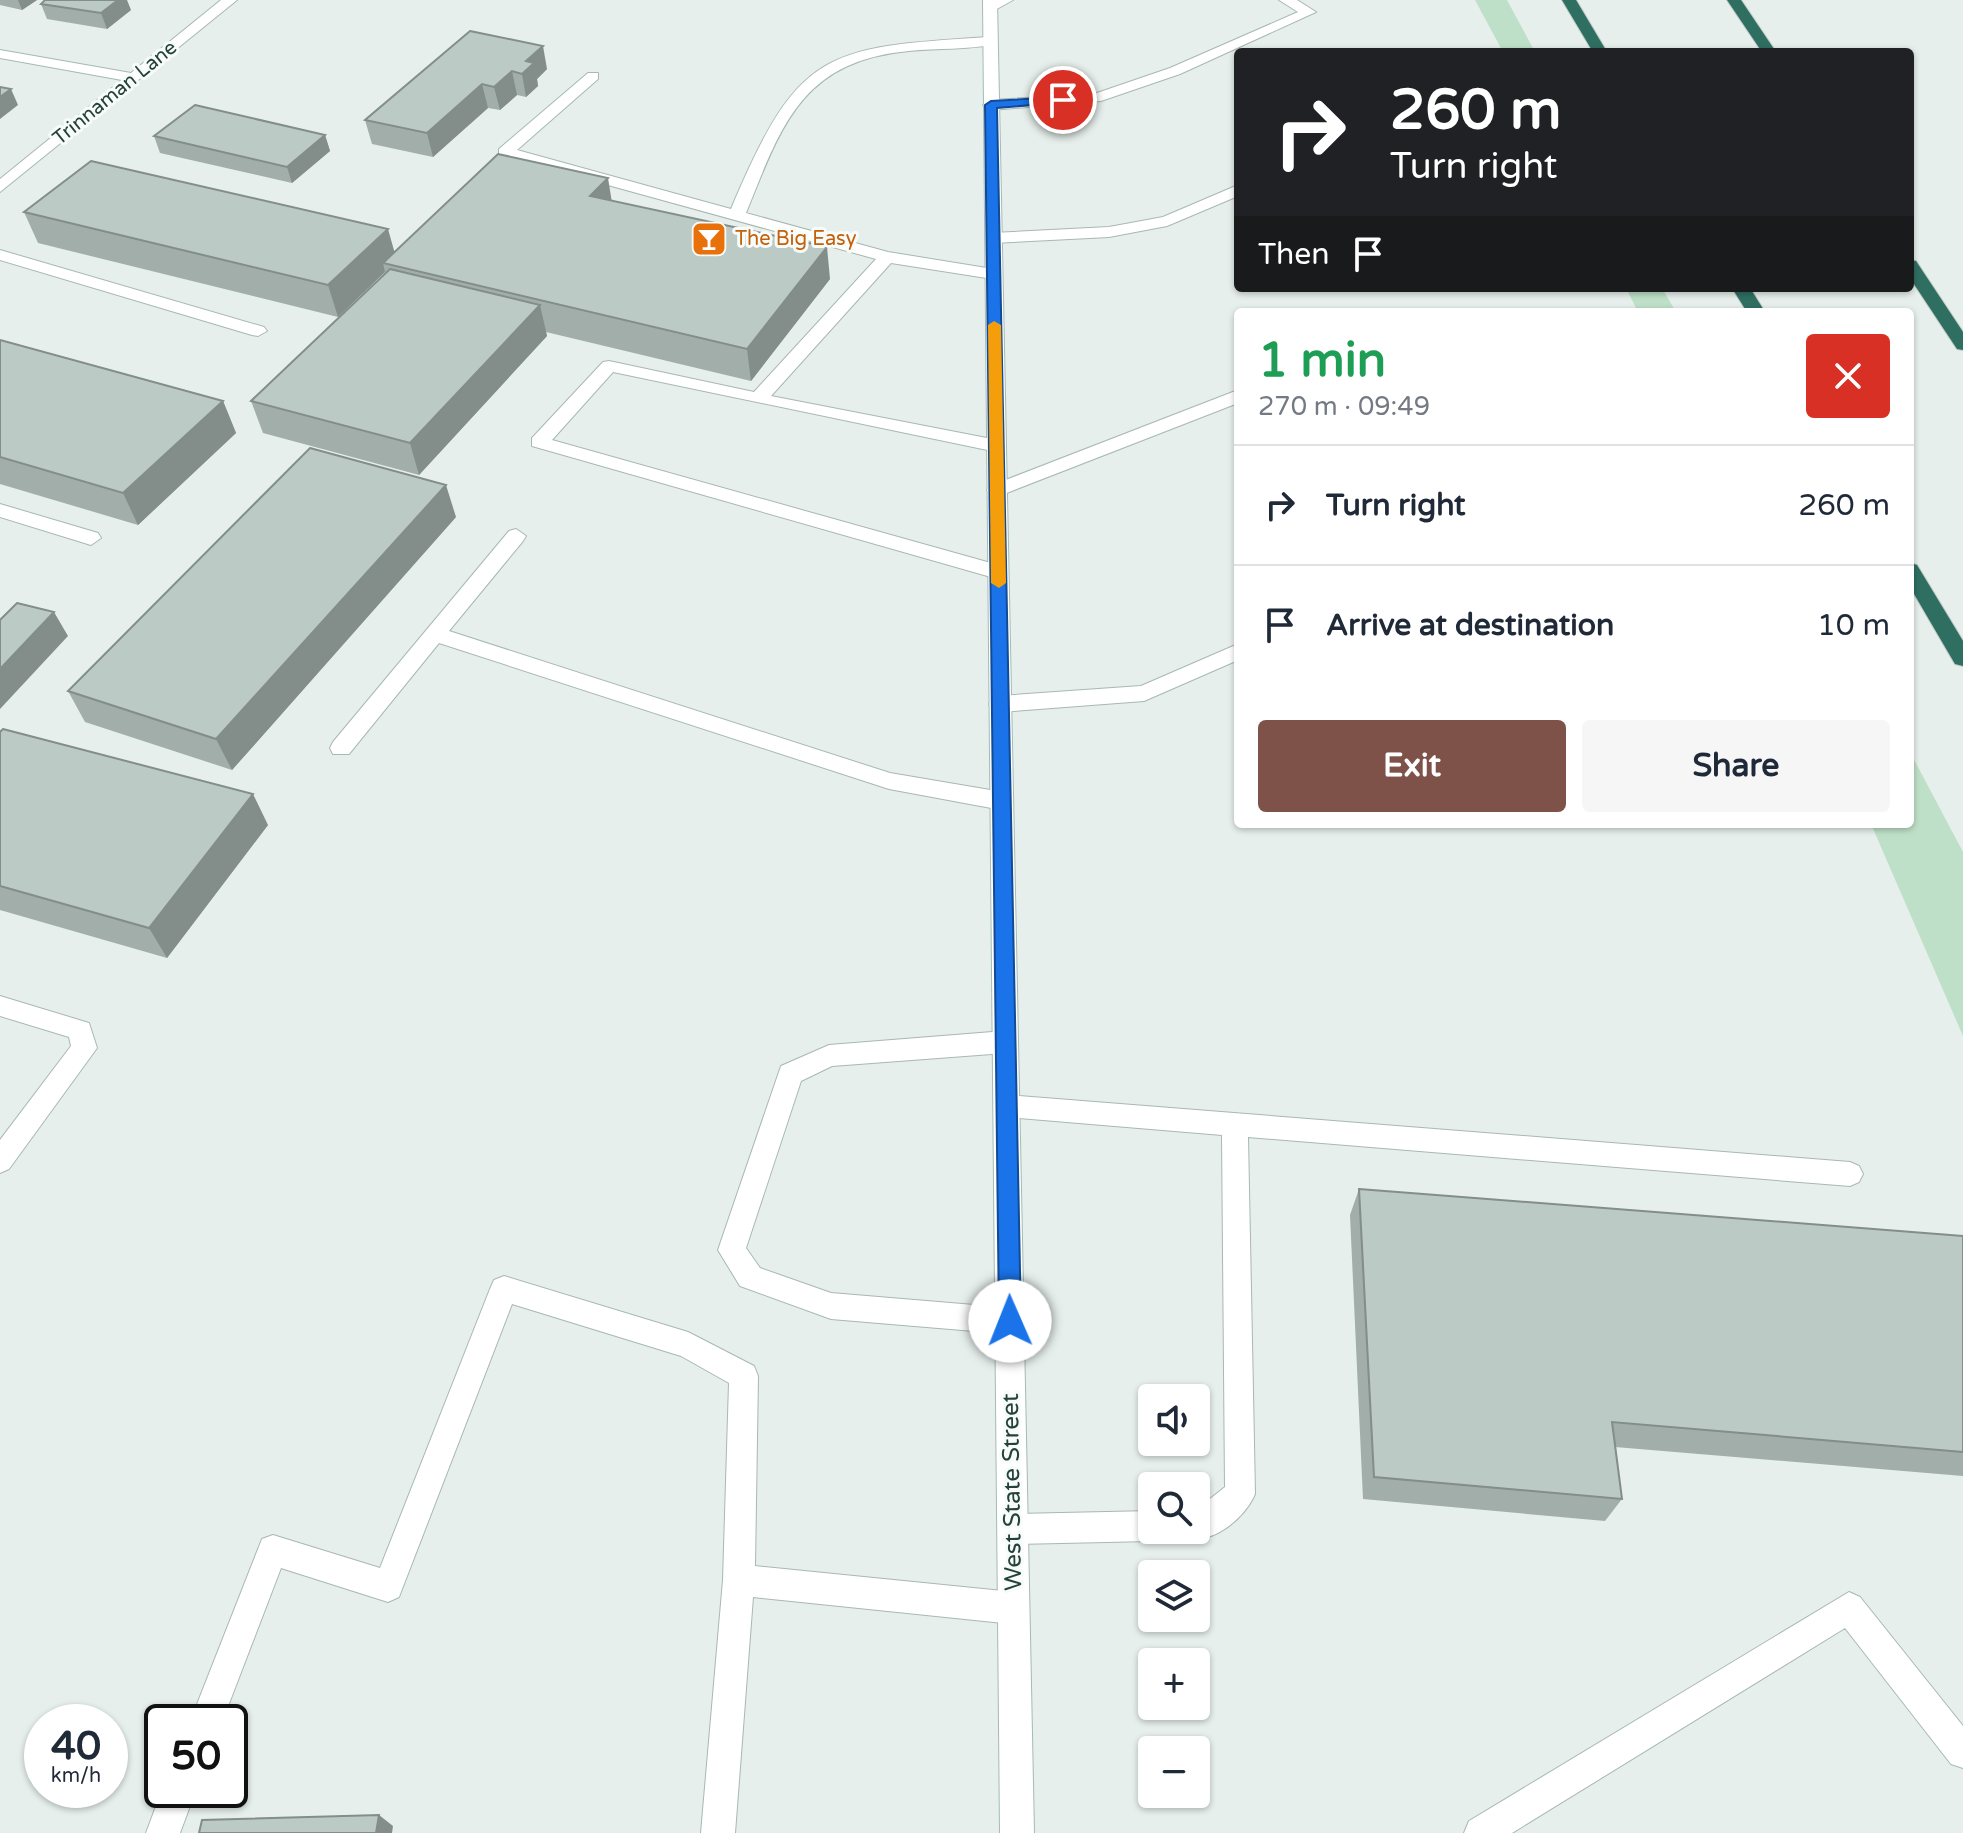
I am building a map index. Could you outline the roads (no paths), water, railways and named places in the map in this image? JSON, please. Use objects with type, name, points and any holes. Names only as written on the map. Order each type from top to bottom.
[{"type":"highway","points":[[1569,0],[1598,48]]},
{"type":"highway","points":[[1734,0],[1766,48]]},
{"type":"highway","points":[[1914,271],[1963,345]]},
{"type":"highway","points":[[1914,577],[1963,659]]},
{"type":"main road","name":"Trinnaman Lane","points":[[0,187],[230,0]]},
{"type":"main road","points":[[991,105],[1096,98],[1175,71],[1309,12],[1286,0]]},
{"type":"main road","name":"West State Street","points":[[996,2],[990,41],[1017,1833]]},
{"type":"main road","points":[[736,216],[775,129],[807,87],[835,63],[880,50],[990,41]]},
{"type":"main road","points":[[0,54],[133,78]]},
{"type":"main road","points":[[593,76],[505,152],[887,257],[993,274]]},
{"type":"main road","points":[[993,238],[1109,232],[1167,221],[1234,192]]},
{"type":"main road","points":[[0,255],[258,331]]},
{"type":"main road","points":[[758,399],[887,257]]},
{"type":"main road","points":[[997,446],[609,366],[539,442],[998,572]]},
{"type":"main road","points":[[997,490],[1234,398]]},
{"type":"main road","points":[[0,510],[91,538]]},
{"type":"main road","points":[[341,748],[516,536]]},
{"type":"main road","points":[[435,634],[889,781],[1002,801]]},
{"type":"main road","points":[[1000,704],[1144,693],[1234,653]]},
{"type":"main road","points":[[0,1006],[80,1030],[84,1048],[0,1161]]},
{"type":"main road","points":[[1005,1042],[829,1056],[790,1074],[732,1250],[750,1277],[831,1306],[1010,1321]]},
{"type":"main road","points":[[1007,1106],[1850,1174]]},
{"type":"main road","points":[[1210,1520],[1240,1494],[1235,1124]]},
{"type":"main road","points":[[213,1704],[273,1550],[388,1586],[504,1289],[688,1345],[744,1376],[739,1580],[718,1833]]},
{"type":"main road","points":[[1013,1529],[1138,1526]]},
{"type":"main road","points":[[739,1580],[1013,1608]]},
{"type":"main road","points":[[1481,1833],[1849,1608],[1963,1752]]},
{"type":"main road","points":[[163,1833],[172,1808]]},
{"type":"place","name":"The Big Easy","points":[[709,239]]}]
